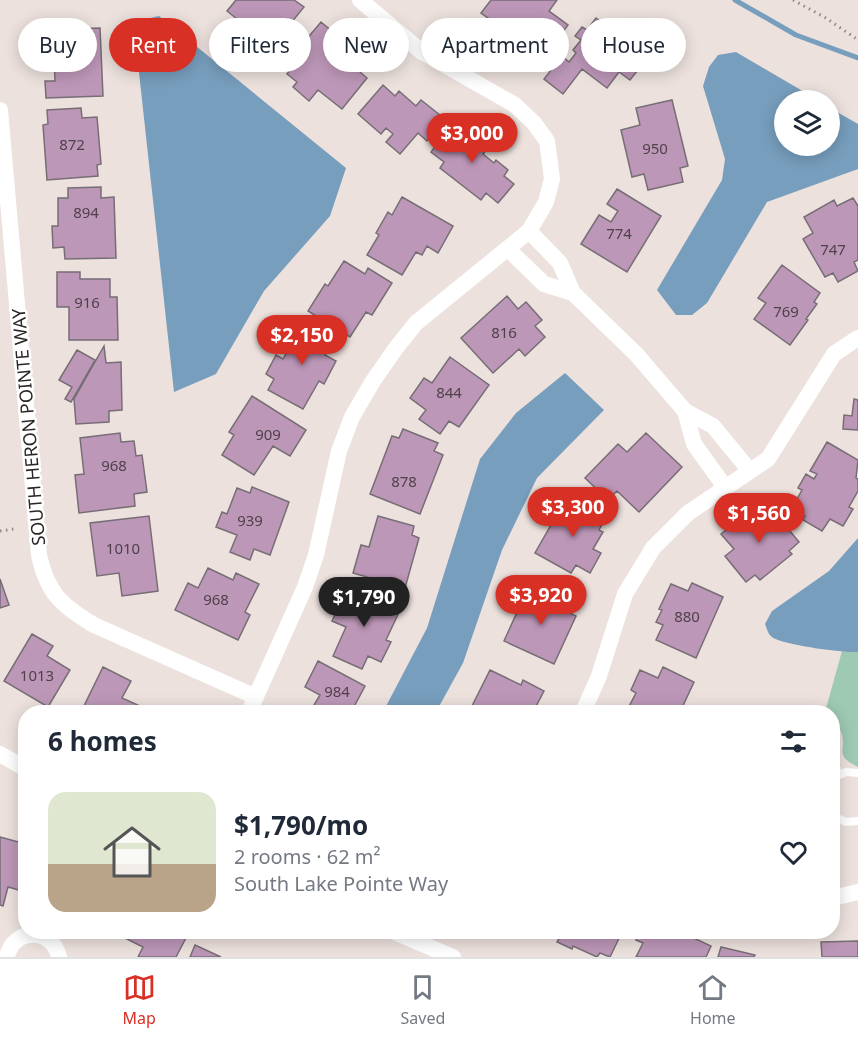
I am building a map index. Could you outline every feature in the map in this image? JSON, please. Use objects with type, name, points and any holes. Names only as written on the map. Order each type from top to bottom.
[{"type":"street","points":[[252,705],[305,587],[316,555],[339,451],[352,417],[373,381],[417,323],[529,231],[546,202],[552,179],[548,141],[534,123],[515,105],[422,52],[360,0]]},
{"type":"street","name":"SOUTH HERON POINTE WAY","points":[[0,110],[39,555],[44,577],[57,597],[74,613],[94,625],[256,697]]},
{"type":"street","points":[[529,231],[560,263],[573,293],[636,354],[685,411],[713,426],[750,471]]},
{"type":"street","points":[[507,249],[544,284],[573,293]]},
{"type":"street","points":[[586,705],[599,676],[625,594],[653,548],[688,513],[768,459],[834,354],[858,338]]},
{"type":"street","points":[[685,411],[694,444],[725,487]]},
{"type":"street","points":[[0,754],[18,764]]},
{"type":"street","points":[[840,896],[858,892]]},
{"type":"street","points":[[7,957],[18,939]]},
{"type":"street","points":[[48,939],[56,946],[59,957]]},
{"type":"street","points":[[411,939],[453,957]]},
{"type":"lane","points":[[840,774],[858,773]]},
{"type":"lane","points":[[840,819],[846,822],[858,821]]},
{"type":"path","points":[[793,0],[826,18],[858,40]]},
{"type":"path","points":[[0,531],[14,529]]},
{"type":"green space","points":[[842,651],[858,652],[858,767],[846,759],[842,753],[840,705],[827,705]]},
{"type":"water","points":[[197,47],[209,57],[209,72],[228,72],[346,168],[330,216],[264,291],[216,374],[174,392],[139,72],[197,72]]},
{"type":"water","points":[[736,52],[801,90],[774,90],[774,156],[840,156],[840,114],[858,124],[858,169],[767,202],[707,303],[692,315],[676,315],[657,290],[722,180],[725,159],[703,86],[709,67],[718,55]]},
{"type":"water","points":[[565,373],[604,410],[537,478],[502,550],[463,663],[440,705],[387,705],[427,628],[480,459],[516,413]]},
{"type":"water","points":[[858,538],[858,652],[800,646],[772,637],[765,624],[772,611],[829,571]]},
{"type":"building","points":[[236,0],[294,0],[304,7],[295,18],[236,18],[227,11]]},
{"type":"building","points":[[491,0],[557,0],[549,11],[558,18],[488,18],[481,13]]},
{"type":"building","points":[[321,22],[323,24],[323,72],[360,72],[367,78],[342,109],[318,90],[309,101],[293,87],[297,82],[287,74],[289,72],[311,72],[311,34]]},
{"type":"building","points":[[97,28],[100,28],[103,96],[46,98],[45,81],[55,81],[55,72],[97,72]]},
{"type":"building","points":[[581,28],[581,40],[575,36]]},
{"type":"building","points":[[581,40],[581,70],[563,94],[544,79],[549,72],[569,72],[569,62],[576,53],[573,50]]},
{"type":"building","points":[[586,72],[619,72],[607,88]]},
{"type":"building","points":[[619,72],[636,72],[630,80]]},
{"type":"building","points":[[383,85],[395,96],[399,91],[416,106],[421,100],[445,119],[427,141],[418,133],[400,154],[386,142],[393,134],[386,128],[381,134],[358,114]]},
{"type":"building","points":[[672,100],[688,166],[680,168],[683,182],[648,190],[644,174],[632,177],[621,130],[640,125],[636,108]]},
{"type":"building","points":[[81,108],[82,118],[97,117],[101,164],[97,165],[98,176],[47,180],[43,125],[48,124],[47,110]]},
{"type":"building","points":[[455,121],[488,148],[483,154],[494,163],[496,160],[508,170],[504,176],[514,184],[498,203],[486,193],[481,200],[440,168],[444,162],[431,152]]},
{"type":"building","points":[[101,187],[101,198],[114,197],[116,258],[65,259],[64,247],[53,248],[52,226],[58,226],[58,198],[68,198],[68,188]]},
{"type":"building","points":[[617,189],[661,216],[627,272],[581,244],[599,215],[611,222],[618,211],[607,204]]},
{"type":"building","points":[[402,197],[453,226],[438,253],[427,246],[422,255],[416,252],[402,275],[367,255],[379,235],[376,233],[388,212],[392,215]]},
{"type":"building","points":[[853,198],[858,206],[858,260],[854,262],[858,271],[838,282],[833,273],[825,277],[803,239],[813,233],[804,217],[834,200],[837,206]]},
{"type":"building","points":[[344,261],[365,274],[368,268],[392,283],[372,315],[366,312],[350,337],[308,311],[325,284],[328,286]]},
{"type":"building","points":[[782,265],[820,293],[814,302],[817,304],[806,319],[808,320],[790,345],[754,319],[766,303],[758,298]]},
{"type":"building","points":[[57,272],[80,272],[80,279],[110,279],[110,297],[117,297],[118,340],[69,340],[69,307],[57,307]]},
{"type":"building","points":[[507,296],[518,309],[526,302],[542,320],[535,326],[545,337],[525,356],[519,349],[493,373],[461,338]]},
{"type":"building","points":[[304,322],[334,339],[325,355],[336,361],[324,384],[319,381],[303,409],[268,390],[274,379],[266,374],[276,355],[283,359]]},
{"type":"building","points":[[104,346],[106,363],[121,362],[122,410],[109,411],[109,422],[76,424],[74,399]]},
{"type":"building","points":[[77,350],[95,360],[71,402],[65,399],[72,387],[59,380]]},
{"type":"building","points":[[450,357],[489,385],[459,427],[449,421],[440,434],[419,419],[426,410],[410,398],[424,378],[432,383]]},
{"type":"building","points":[[252,396],[306,430],[290,456],[273,446],[254,475],[222,455],[234,435],[229,432]]},
{"type":"building","points":[[854,399],[858,400],[858,430],[843,429],[844,415],[852,416]]},
{"type":"building","points":[[403,429],[438,443],[434,451],[443,455],[420,514],[370,494],[392,436],[399,438]]},
{"type":"building","points":[[120,433],[121,442],[134,441],[136,456],[142,455],[147,492],[134,494],[135,506],[79,513],[75,475],[84,474],[80,438]]},
{"type":"building","points":[[646,433],[682,467],[639,512],[617,491],[608,500],[585,478],[618,444],[627,452]]},
{"type":"building","points":[[827,442],[858,460],[856,478],[858,479],[858,491],[849,507],[853,509],[843,526],[830,519],[822,531],[803,520],[805,516],[792,508],[802,490],[798,488],[806,474],[814,479],[817,474],[810,471]]},
{"type":"building","points":[[252,487],[289,502],[270,555],[254,549],[250,560],[230,552],[237,535],[216,527],[222,512],[227,514],[237,488],[250,493]]},
{"type":"building","points":[[567,497],[605,519],[599,530],[603,532],[593,549],[601,553],[590,573],[576,565],[571,573],[535,553]]},
{"type":"building","points":[[768,505],[799,542],[789,551],[792,554],[760,580],[755,575],[746,582],[725,556],[734,549],[721,534],[740,519],[744,524]]},
{"type":"building","points":[[149,516],[158,591],[122,596],[119,573],[97,576],[90,523]]},
{"type":"building","points":[[378,516],[414,526],[412,535],[419,538],[405,588],[353,573],[361,545],[369,547]]},
{"type":"building","points":[[208,568],[233,580],[236,573],[259,584],[245,612],[250,615],[238,640],[175,610],[188,583],[198,588]]},
{"type":"building","points":[[0,579],[9,605],[0,608]]},
{"type":"building","points":[[692,583],[723,597],[696,658],[656,640],[663,625],[656,622],[662,610],[659,609],[671,584],[688,591]]},
{"type":"building","points":[[349,586],[400,610],[386,640],[391,642],[381,662],[368,656],[362,669],[333,656],[346,627],[332,621]]},
{"type":"building","points":[[534,587],[561,599],[558,607],[576,616],[554,664],[504,641],[523,599],[527,601]]},
{"type":"building","points":[[32,634],[53,646],[47,656],[70,670],[49,705],[45,705],[4,681]]},
{"type":"building","points":[[318,661],[365,686],[355,705],[314,705],[320,695],[305,687]]},
{"type":"building","points":[[103,667],[131,681],[122,698],[138,705],[84,705]]},
{"type":"building","points":[[663,667],[694,682],[683,705],[630,705],[636,693],[631,690],[640,670],[658,678]]},
{"type":"building","points":[[490,670],[521,685],[523,680],[544,691],[537,705],[472,705]]},
{"type":"building","points":[[0,837],[18,842],[18,890],[8,887],[3,906],[0,905]]},
{"type":"building","points":[[127,939],[185,939],[176,957],[138,957],[143,947]]},
{"type":"building","points":[[559,939],[619,939],[610,957],[600,953],[597,957],[573,946],[572,949],[557,942]]},
{"type":"building","points":[[696,939],[711,946],[706,957],[636,957],[643,943],[636,940]]},
{"type":"building","points":[[858,941],[858,957],[822,957],[821,942]]},
{"type":"building","points":[[195,945],[221,957],[190,957]]},
{"type":"building","points":[[721,947],[755,955],[754,957],[718,957]]},
{"type":"waterway","points":[[735,0],[796,35],[858,58]]}]
